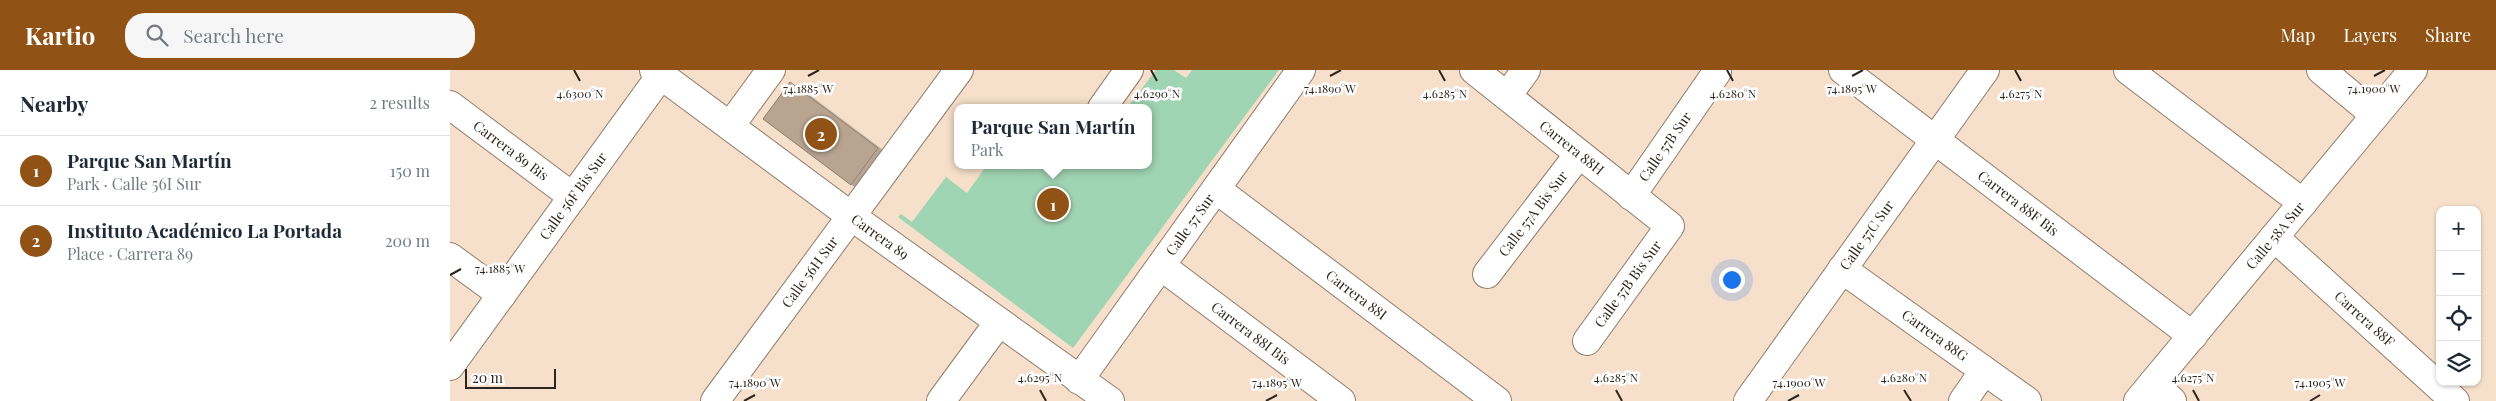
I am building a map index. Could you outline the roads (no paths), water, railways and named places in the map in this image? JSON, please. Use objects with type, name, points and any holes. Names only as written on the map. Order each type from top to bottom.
[{"type":"street","points":[[730,126],[771,70]]},
{"type":"street","name":"Calle 56H Sur","points":[[716,401],[959,70]]},
{"type":"street","points":[[1105,104],[1129,70]]},
{"type":"street","name":"Calle 57 Sur","points":[[1079,380],[1301,70]]},
{"type":"street","name":"Carrera 88H","points":[[1474,70],[1670,226]]},
{"type":"street","points":[[1507,96],[1526,70]]},
{"type":"street","name":"Carrera 88F Bis","points":[[1843,70],[2193,336]]},
{"type":"street","name":"Calle 57C Sur","points":[[1748,401],[1985,70]]},
{"type":"street","points":[[2128,70],[2303,203]]},
{"type":"street","points":[[2321,70],[2375,115]]},
{"type":"street","name":"Calle 58A Sur","points":[[2154,395],[2193,336],[2413,70]]},
{"type":"street","name":"Calle 57B Sur","points":[[1632,196],[1717,72]]},
{"type":"street","name":"Carrera 89","points":[[658,73],[852,216],[1110,401]]},
{"type":"street","name":"Calle 56F Bis Sur","points":[[450,366],[573,197],[658,73]]},
{"type":"street","name":"Carrera 89 Bis","points":[[450,105],[573,197]]},
{"type":"street","name":"Calle 57A Bis Sur","points":[[1487,274],[1580,154]]},
{"type":"street","name":"Carrera 88I","points":[[1216,189],[1498,401]]},
{"type":"street","name":"Calle 57B Bis Sur","points":[[1587,341],[1670,226]]},
{"type":"street","name":"Carrera 88F","points":[[2274,237],[2454,401]]},
{"type":"street","points":[[450,257],[502,295]]},
{"type":"street","name":"Carrera 88I Bis","points":[[1161,266],[1341,401]]},
{"type":"street","name":"Carrera 88G","points":[[1842,269],[2027,401]]},
{"type":"street","points":[[941,401],[999,322]]},
{"type":"street","points":[[1963,401],[1984,371]]},
{"type":"place","name":"Instituto Académico La Portada","points":[[821,134]]},
{"type":"place","name":"Parque San Martín","points":[[1053,204]]}]
